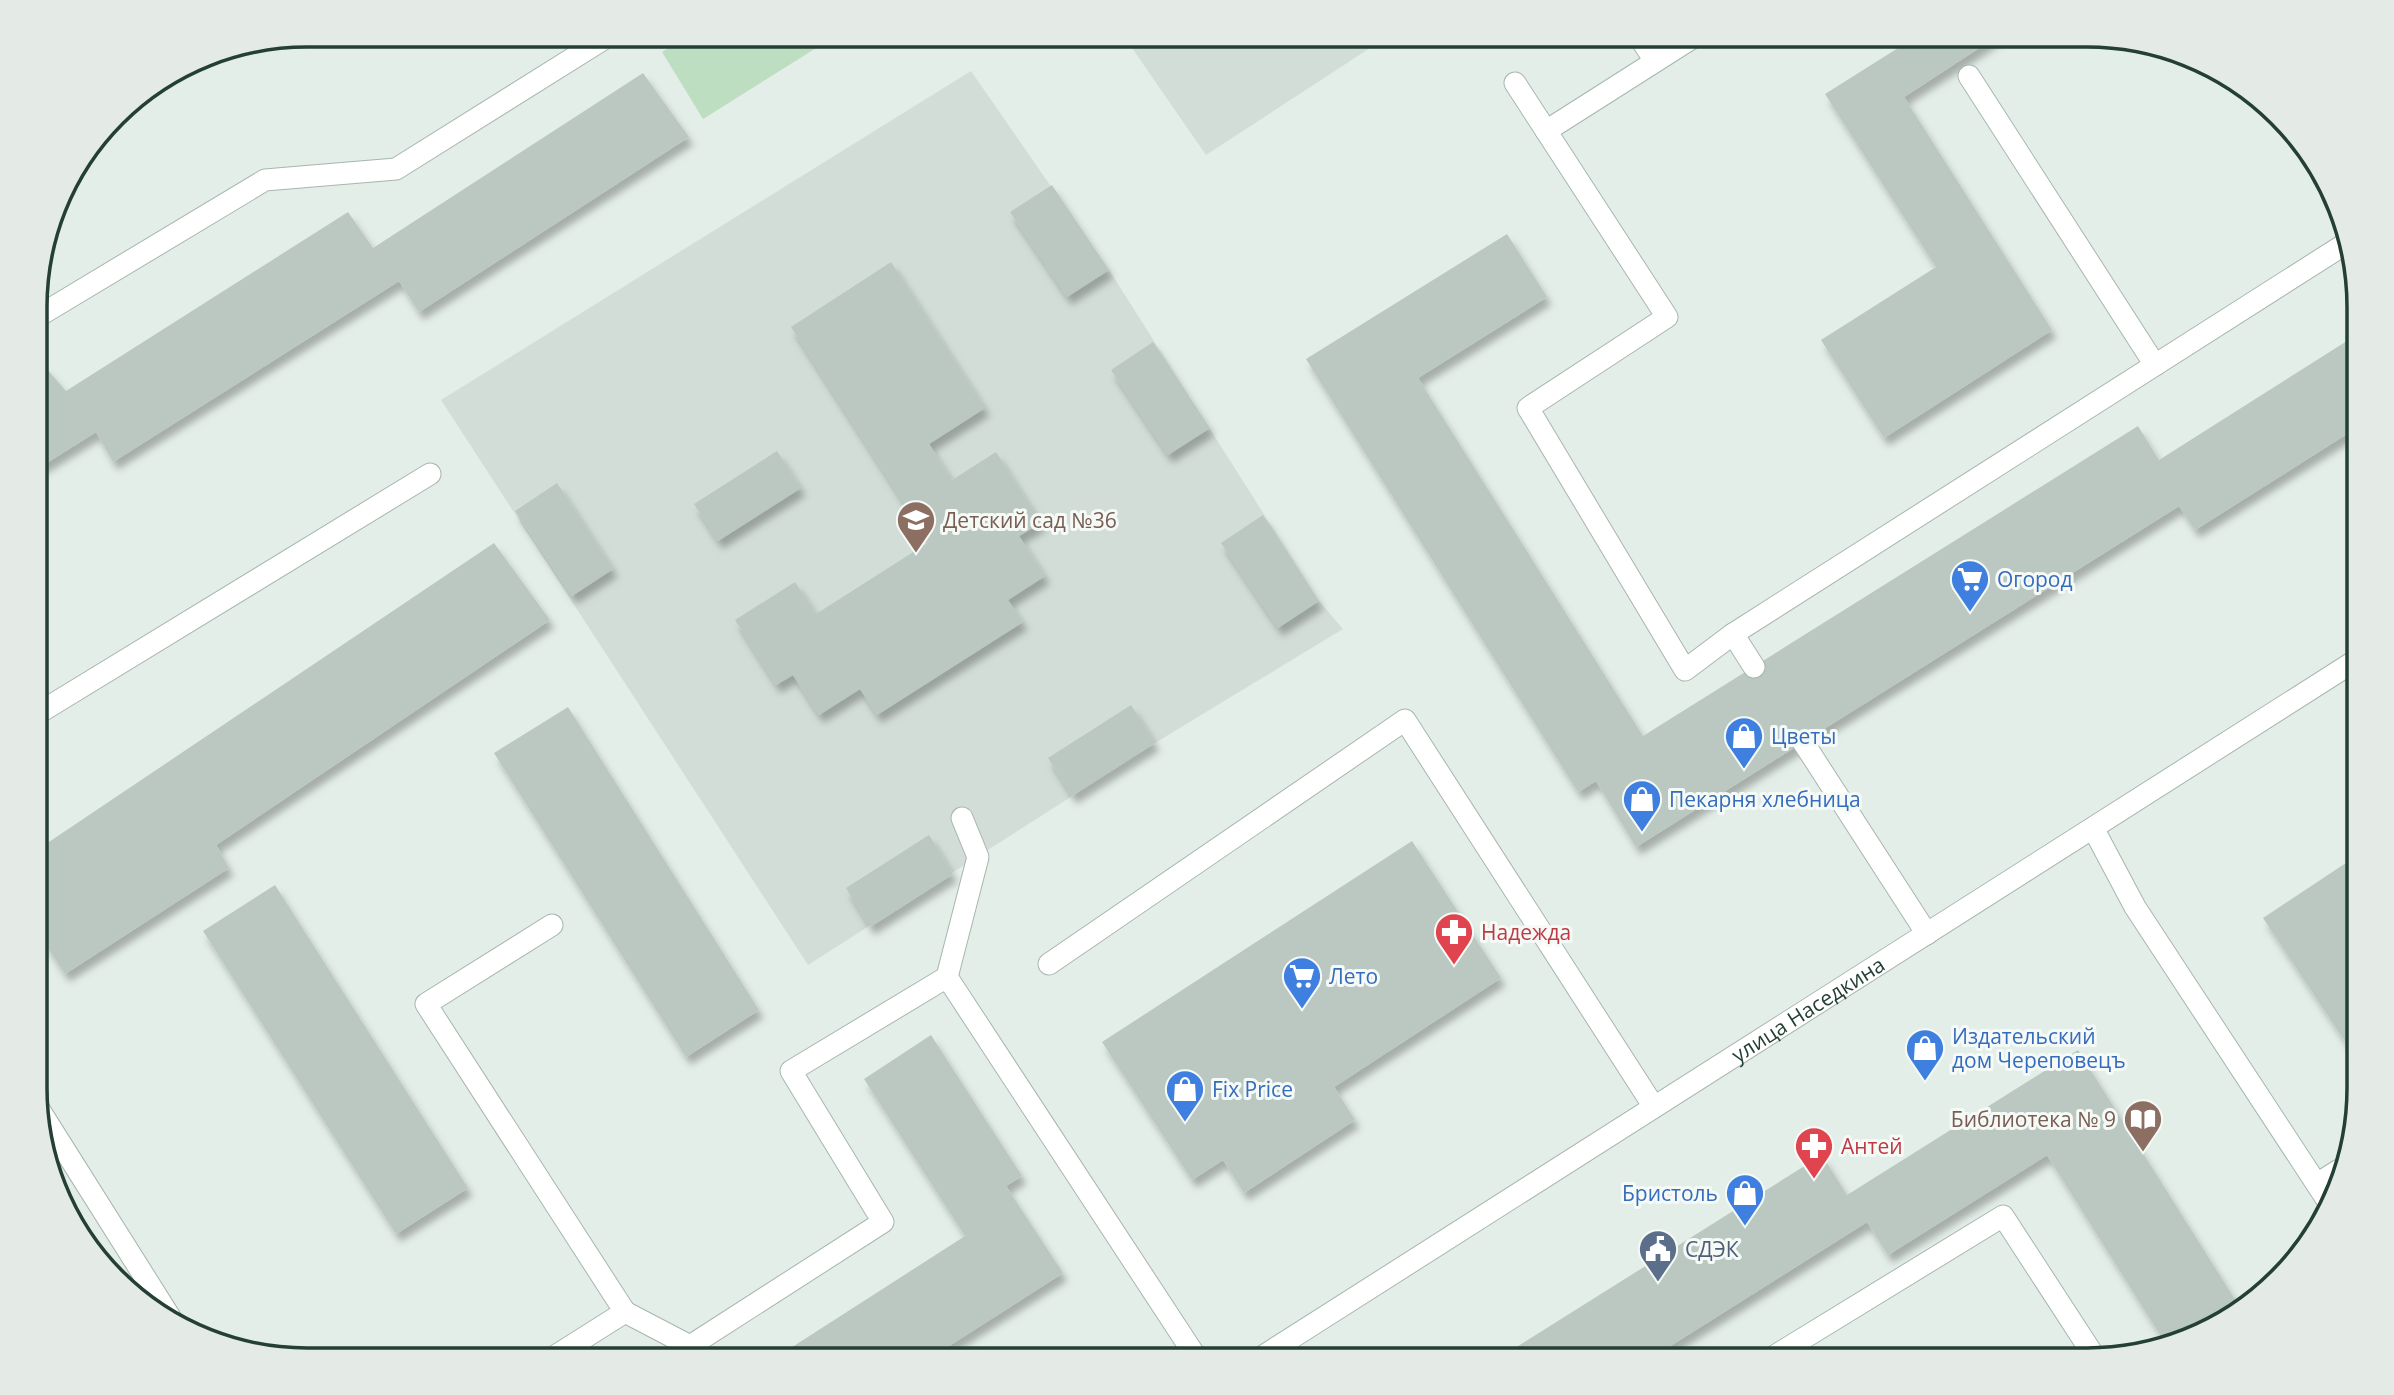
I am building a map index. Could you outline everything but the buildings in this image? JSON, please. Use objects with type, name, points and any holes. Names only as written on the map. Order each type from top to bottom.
[{"type":"street","points":[[47,311],[265,180],[396,169],[591,47]]},
{"type":"street","points":[[1646,47],[1655,61]]},
{"type":"street","points":[[1545,131],[1677,47]]},
{"type":"street","points":[[1969,76],[2155,365]]},
{"type":"street","points":[[1515,83],[1667,317],[1528,408],[1685,670],[1733,634],[2340,247]]},
{"type":"street","points":[[47,708],[430,474]]},
{"type":"street","points":[[1733,634],[1754,667]]},
{"type":"street","name":"улица Наседкина","points":[[1276,1348],[2347,666]]},
{"type":"street","points":[[1049,964],[1405,720],[1654,1107]]},
{"type":"street","points":[[1802,742],[1927,934]]},
{"type":"street","points":[[552,925],[426,1004],[625,1312],[691,1346],[883,1222],[791,1070],[947,977],[978,857],[962,818]]},
{"type":"street","points":[[2093,828],[2135,907],[2324,1195]]},
{"type":"street","points":[[947,977],[1190,1348]]},
{"type":"street","points":[[50,1125],[161,1302]]},
{"type":"street","points":[[2317,1184],[2332,1175]]},
{"type":"street","points":[[1788,1348],[2003,1216],[2089,1348]]},
{"type":"street","points":[[568,1348],[625,1312]]},
{"type":"shaded area","points":[[1131,47],[1372,47],[1206,155]]},
{"type":"shaded area","name":"Детский сад №36","points":[[971,71],[1109,270],[1319,601],[1343,629],[1155,743],[808,965],[441,400]]},
{"type":"green space","points":[[670,47],[818,47],[703,119],[662,52]]},
{"type":"place","name":"Детский сад №36","points":[[916,554]]},
{"type":"place","name":"Огород","points":[[1970,613]]},
{"type":"place","name":"Цветы","points":[[1744,770]]},
{"type":"place","name":"Пекарня хлебница","points":[[1642,833]]},
{"type":"place","name":"Надежда","points":[[1454,966]]},
{"type":"place","name":"Лето","points":[[1302,1010]]},
{"type":"place","name":"Издательский дом Череповецъ","points":[[1925,1082]]},
{"type":"place","name":"Fix Price","points":[[1185,1123]]},
{"type":"place","name":"Библиотека № 9","points":[[2143,1153]]},
{"type":"place","name":"Антей","points":[[1814,1180]]},
{"type":"place","name":"Бристоль","points":[[1745,1227]]},
{"type":"place","name":"СДЭК","points":[[1658,1283]]}]
